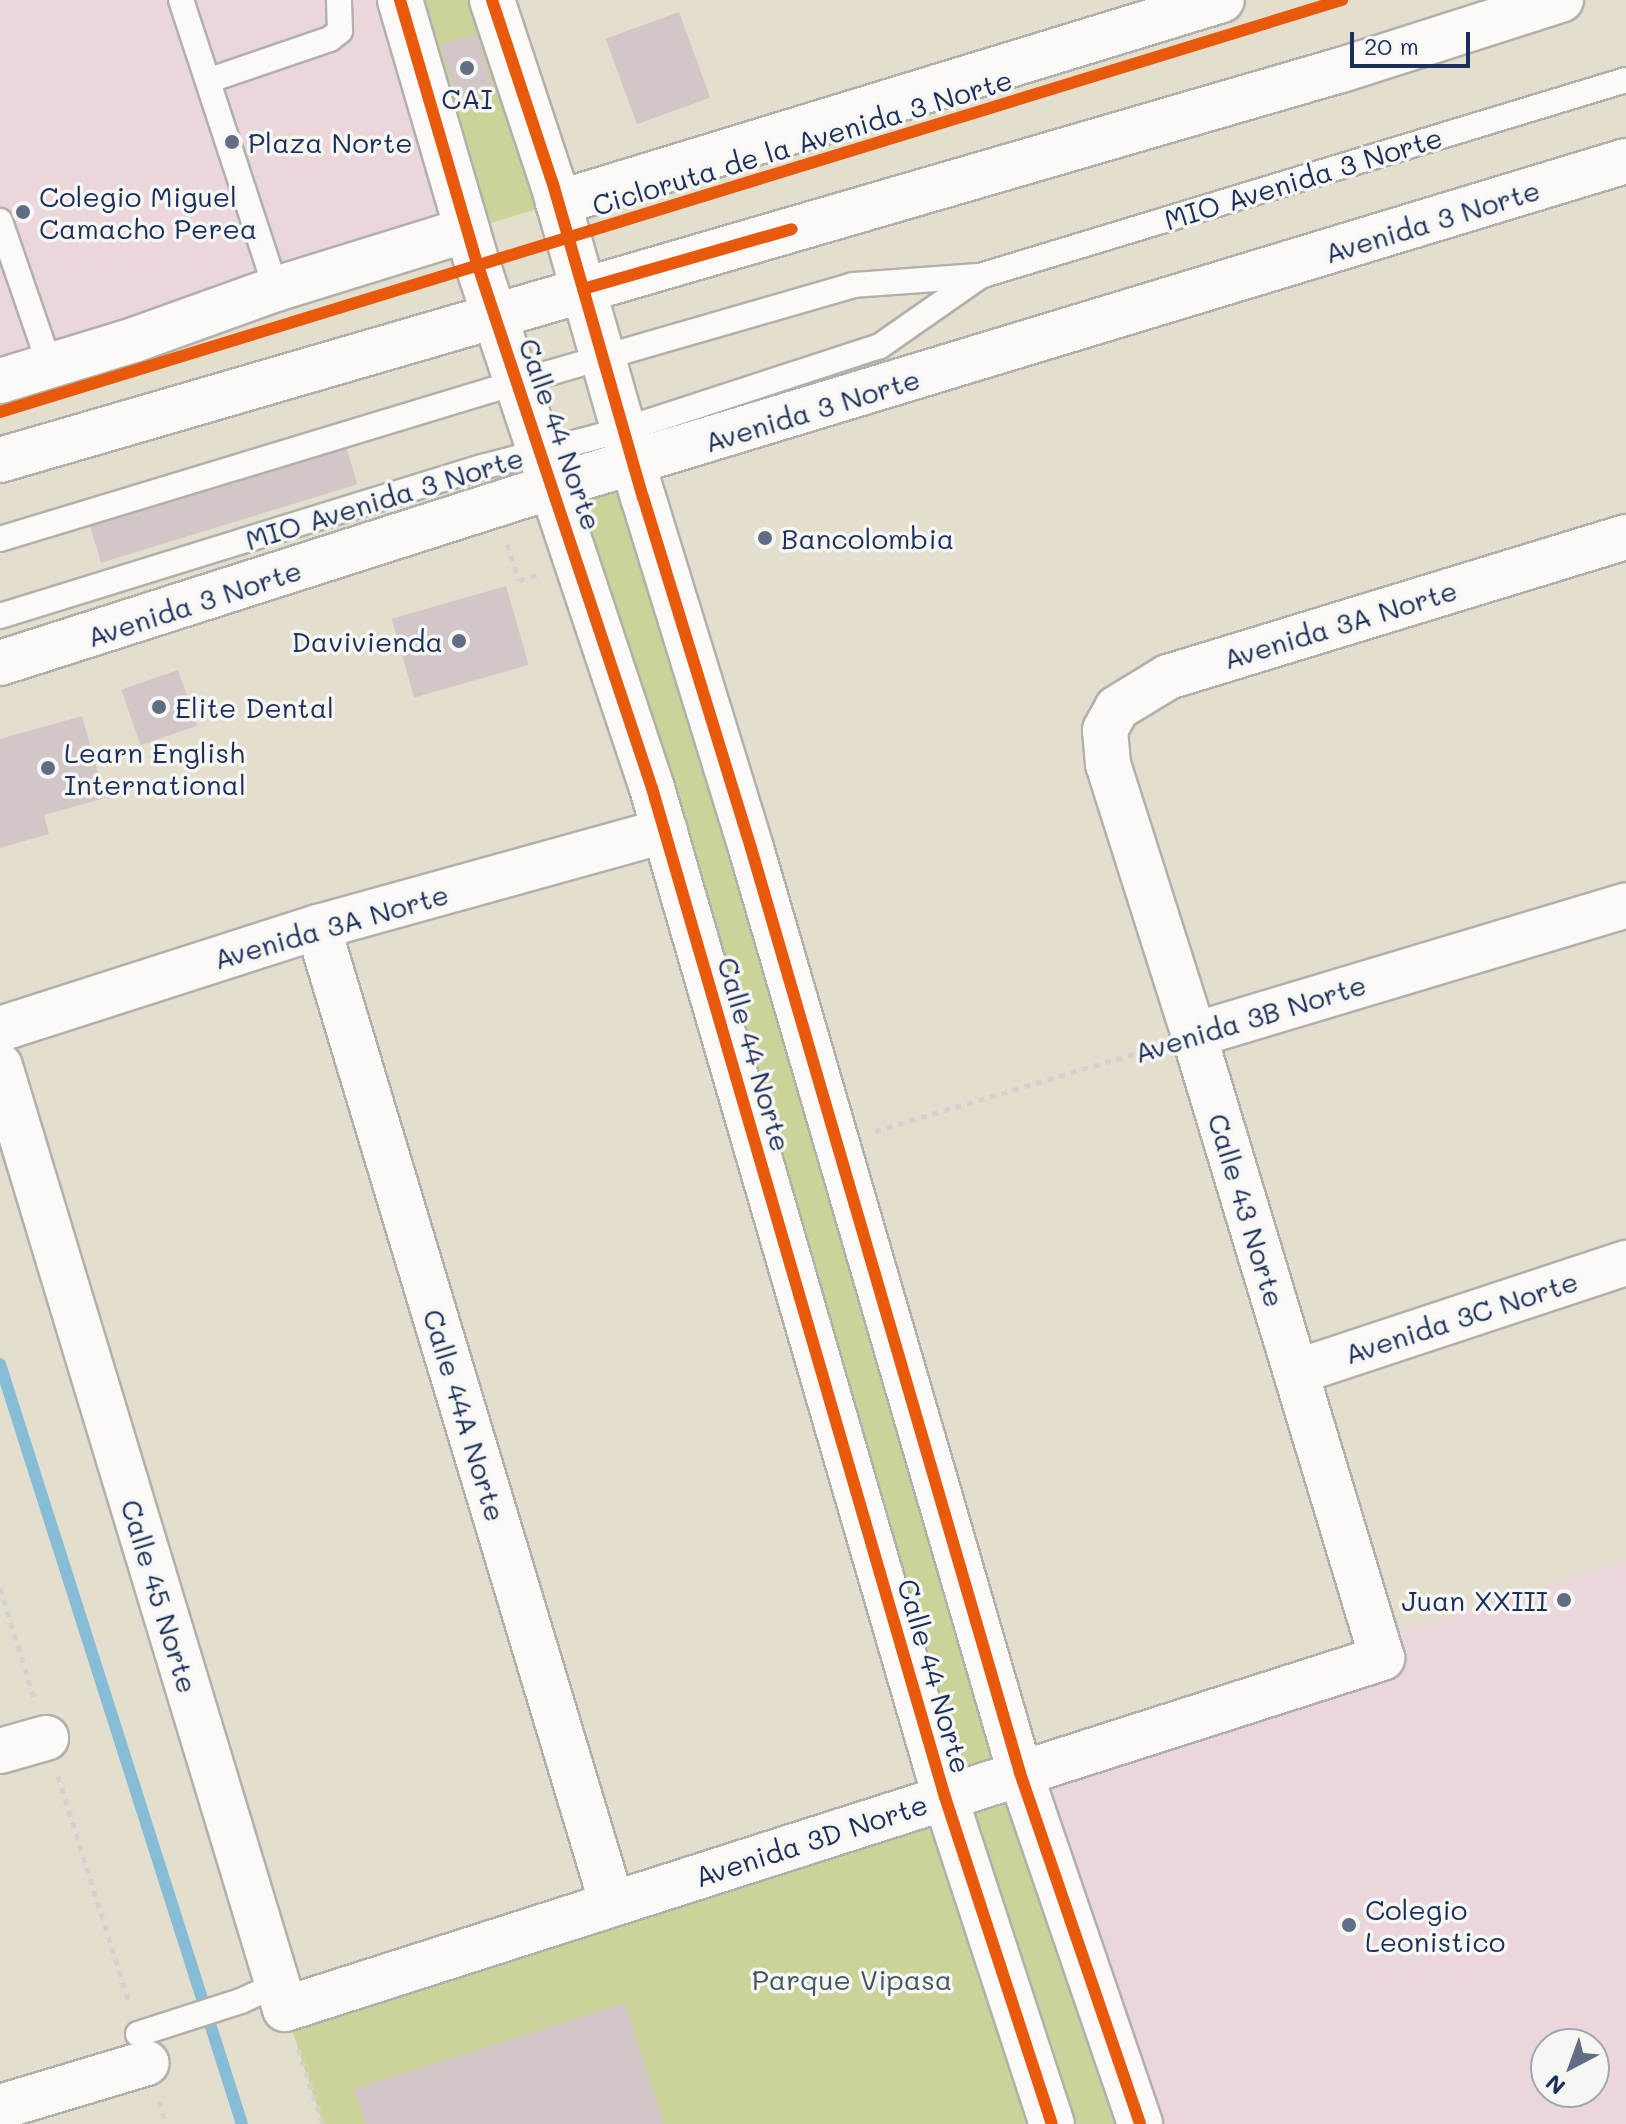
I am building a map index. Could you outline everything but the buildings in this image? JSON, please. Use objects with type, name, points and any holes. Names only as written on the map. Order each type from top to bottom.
[{"type":"main road","name":"Calle 44 Norte","points":[[400,0],[467,230],[548,468],[665,831],[945,1797],[1052,2124]]},
{"type":"main road","name":"Calle 44 Norte","points":[[492,0],[558,203],[628,447],[751,848],[1020,1773],[1140,2124]]},
{"type":"main road","points":[[558,203],[1222,0]]},
{"type":"main road","points":[[0,460],[1341,70],[1561,0]]},
{"type":"main road","name":"Avenida 3 Norte","points":[[0,663],[548,468],[1626,161]]},
{"type":"main road","points":[[0,381],[276,289],[467,230]]},
{"type":"main road","name":"Avenida 3A Norte","points":[[1108,764],[1105,730],[1117,708],[1168,677],[1626,537]]},
{"type":"main road","name":"Calle 43 Norte","points":[[1108,764],[1194,1035],[1382,1658]]},
{"type":"main road","name":"Avenida 3A Norte","points":[[0,1029],[318,927],[665,831]]},
{"type":"main road","name":"Avenida 3B Norte","points":[[1194,1035],[1626,905]]},
{"type":"main road","name":"Calle 44A Norte","points":[[318,927],[612,1904]]},
{"type":"main road","name":"Calle 45 Norte","points":[[0,1066],[268,1998]]},
{"type":"main road","name":"Avenida 3C Norte","points":[[1296,1372],[1626,1263]]},
{"type":"main road","name":"Avenida 3D Norte","points":[[268,1998],[612,1904],[1382,1658]]},
{"type":"main road","points":[[0,1751],[46,1738]]},
{"type":"main road","points":[[0,2107],[143,2048]]},
{"type":"lane","points":[[181,0],[210,80],[276,289]]},
{"type":"lane","points":[[210,80],[330,39],[340,31],[339,0]]},
{"type":"lane","name":"MIO Avenida 3 Norte","points":[[0,539],[518,382],[603,360],[853,285],[980,276],[1626,80]]},
{"type":"lane","points":[[0,221],[50,366]]},
{"type":"lane","name":"MIO Avenida 3 Norte","points":[[628,447],[880,346],[980,276]]},
{"type":"lane","name":"MIO Avenida 3 Norte","points":[[0,616],[548,468]]},
{"type":"lane","points":[[143,2048],[188,2017],[268,1998]]},
{"type":"path","points":[[0,1588],[166,2124]]},
{"type":"path","points":[[268,1998],[323,2124]]},
{"type":"shaded area","name":"Plaza Norte","points":[[0,0],[400,0],[467,230],[0,381]]},
{"type":"shaded area","name":"Colegio Leonistico","points":[[1626,1561],[1626,2124],[1140,2124],[1020,1773],[1377,1639]]},
{"type":"green space","points":[[400,0],[492,0],[558,203],[467,230]]},
{"type":"green space","name":"Parque Vipasa","points":[[633,464],[1140,2124],[323,2124],[285,2009],[945,1797],[554,486]]},
{"type":"waterway","points":[[0,1364],[242,2124]]},
{"type":"cycle path","points":[[400,0],[477,263],[652,788],[945,1797],[1052,2124]]},
{"type":"cycle path","points":[[492,0],[553,184],[643,497],[751,848],[1020,1773],[1140,2124]]},
{"type":"cycle path","name":"Cicloruta de la Avenida 3 Norte","points":[[0,412],[1342,0]]},
{"type":"cycle path","points":[[583,289],[792,229]]},
{"type":"place","name":"CAI","points":[[467,68]]},
{"type":"place","name":"Plaza Norte","points":[[232,142]]},
{"type":"place","name":"Colegio Miguel Camacho Perea","points":[[23,212]]},
{"type":"place","name":"Bancolombia","points":[[765,538]]},
{"type":"place","name":"Davivienda","points":[[459,641]]},
{"type":"place","name":"Elite Dental","points":[[159,707]]},
{"type":"place","name":"Learn English International","points":[[48,768]]},
{"type":"place","name":"Juan XXIII","points":[[1564,1600]]},
{"type":"place","name":"Colegio Leonistico","points":[[1349,1925]]}]
